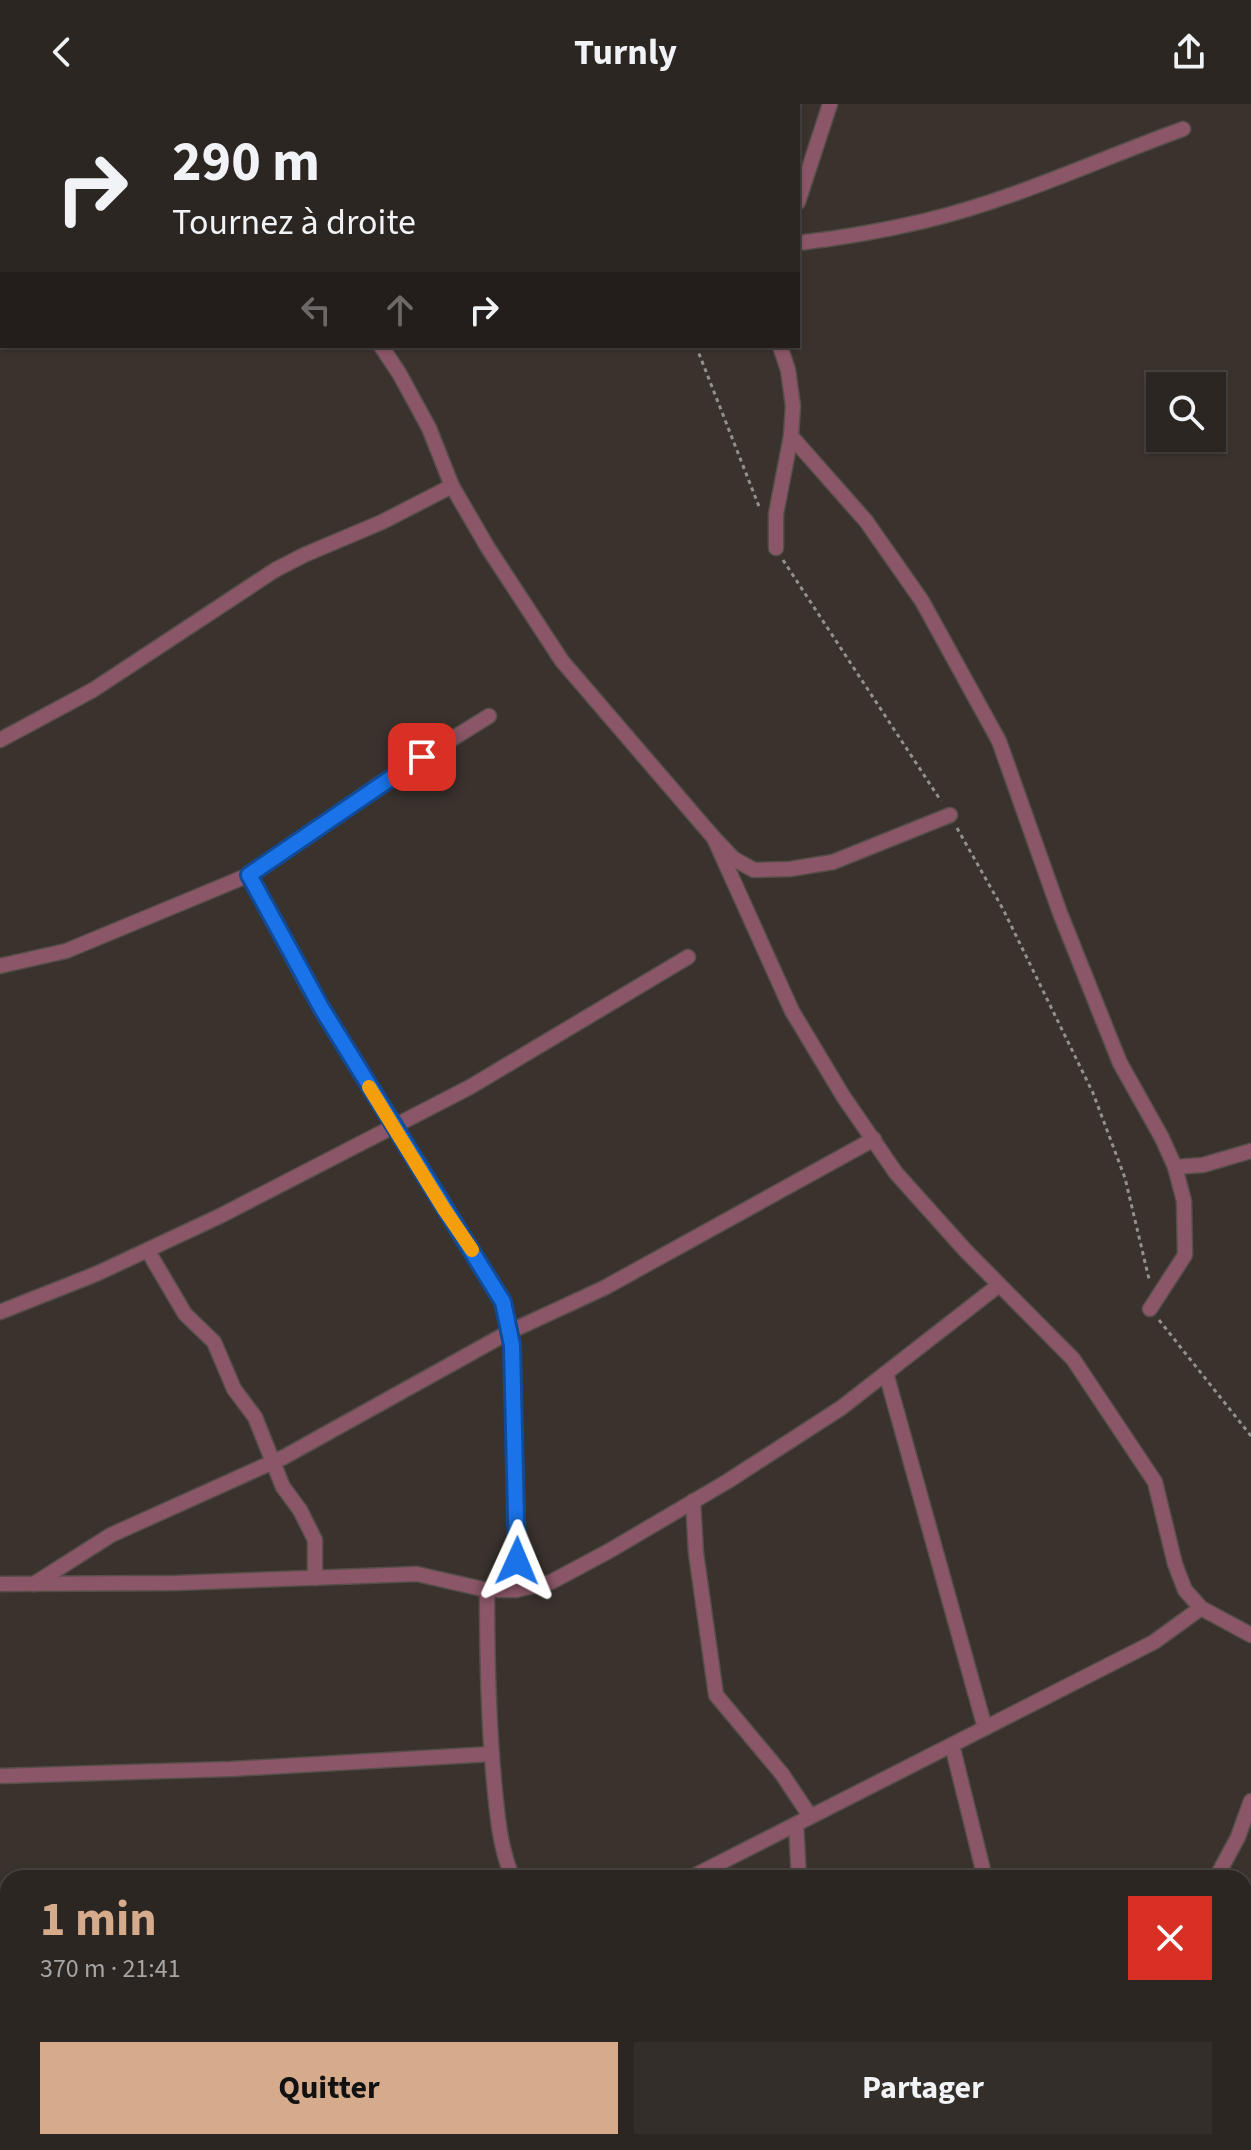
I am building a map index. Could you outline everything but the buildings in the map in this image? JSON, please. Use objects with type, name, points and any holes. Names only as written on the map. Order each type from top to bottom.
[{"type":"street","points":[[800,196],[830,104]]},
{"type":"street","points":[[800,243],[860,235],[927,221],[1002,198],[1183,129]]},
{"type":"street","points":[[382,348],[429,428],[452,486],[488,548],[562,661],[734,859],[754,870],[790,869],[833,862],[950,815]]},
{"type":"street","points":[[776,548],[776,514],[791,436],[793,406],[788,370],[781,348]]},
{"type":"street","points":[[791,436],[866,521],[922,601],[999,741],[1060,913],[1120,1063],[1175,1167],[1184,1201],[1185,1255],[1150,1309]]},
{"type":"street","points":[[0,740],[93,690],[275,570],[382,522],[452,486]]},
{"type":"street","points":[[0,966],[66,951],[249,875],[378,785],[489,716]]},
{"type":"street","points":[[714,838],[792,1011],[843,1096],[896,1173],[999,1285],[1073,1359],[1155,1482],[1175,1564],[1185,1590],[1201,1608],[1251,1635]]},
{"type":"street","points":[[249,875],[308,987],[503,1302],[509,1332],[517,1504],[516,1590]]},
{"type":"street","points":[[0,1312],[148,1251],[470,1087],[688,957]]},
{"type":"street","points":[[34,1584],[111,1535],[273,1462],[509,1332],[604,1288],[874,1139]]},
{"type":"street","points":[[1175,1167],[1203,1165],[1251,1151]]},
{"type":"street","points":[[148,1251],[185,1314],[214,1342],[234,1389],[255,1417],[283,1487],[308,1523],[315,1540],[315,1578]]},
{"type":"street","points":[[0,1584],[417,1574],[487,1590],[516,1590],[551,1582],[693,1501],[841,1408],[999,1285]]},
{"type":"street","points":[[886,1373],[985,1728]]},
{"type":"street","points":[[693,1501],[698,1566],[716,1695],[782,1774],[810,1816]]},
{"type":"street","points":[[487,1590],[487,1684],[492,1754],[498,1818],[510,1870]]},
{"type":"street","points":[[706,1870],[1154,1642],[1201,1608]]},
{"type":"street","points":[[952,1745],[983,1870]]},
{"type":"street","points":[[0,1776],[231,1769],[492,1754]]},
{"type":"street","points":[[1220,1870],[1238,1837],[1251,1801]]},
{"type":"street","points":[[796,1824],[799,1870]]},
{"type":"street","points":[[1208,2150],[1233,2150]]},
{"type":"path","points":[[697,348],[764,519]]},
{"type":"path","points":[[776,548],[950,815],[1004,911],[1093,1093],[1125,1178],[1149,1275],[1150,1309],[1251,1436]]},
{"type":"slow traffic","points":[[369,1087],[472,1250]]},
{"type":"route","points":[[422,757],[249,875],[308,987],[503,1302],[512,1345],[517,1561]]}]
